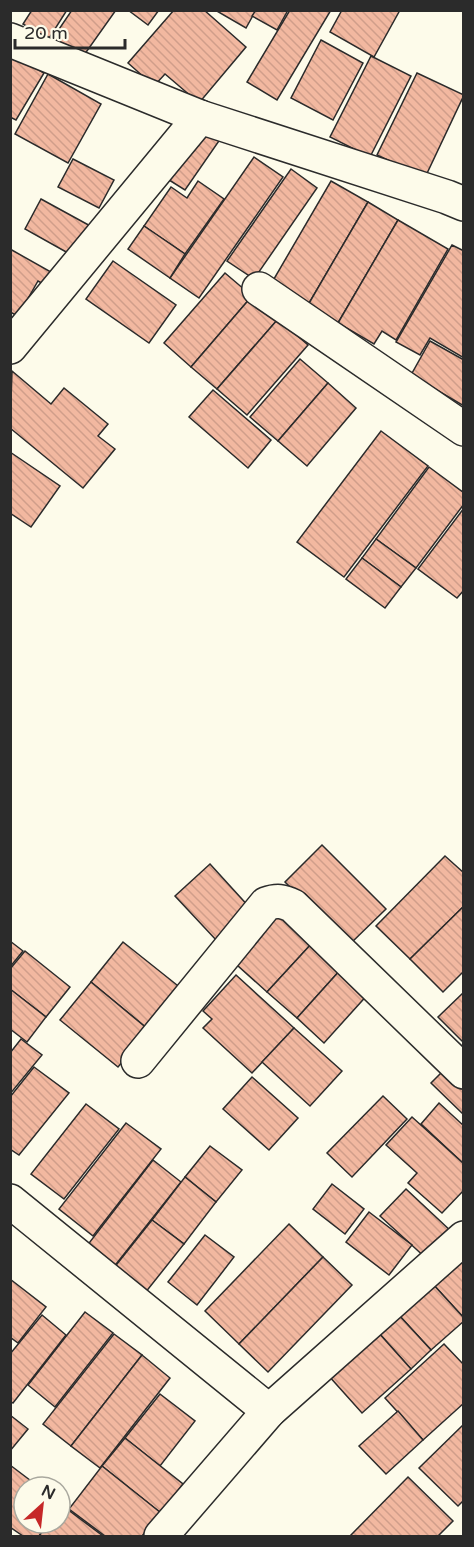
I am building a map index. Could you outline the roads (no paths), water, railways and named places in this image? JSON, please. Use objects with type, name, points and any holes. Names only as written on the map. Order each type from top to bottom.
[{"type":"street","points":[[10,40],[200,117],[464,204]]},
{"type":"street","points":[[10,347],[200,117]]},
{"type":"street","points":[[259,289],[464,429]]},
{"type":"street","points":[[138,1061],[266,904],[274,901],[293,906],[464,1072]]},
{"type":"street","points":[[10,1201],[269,1411]]},
{"type":"street","points":[[161,1536],[269,1411],[464,1238]]}]
